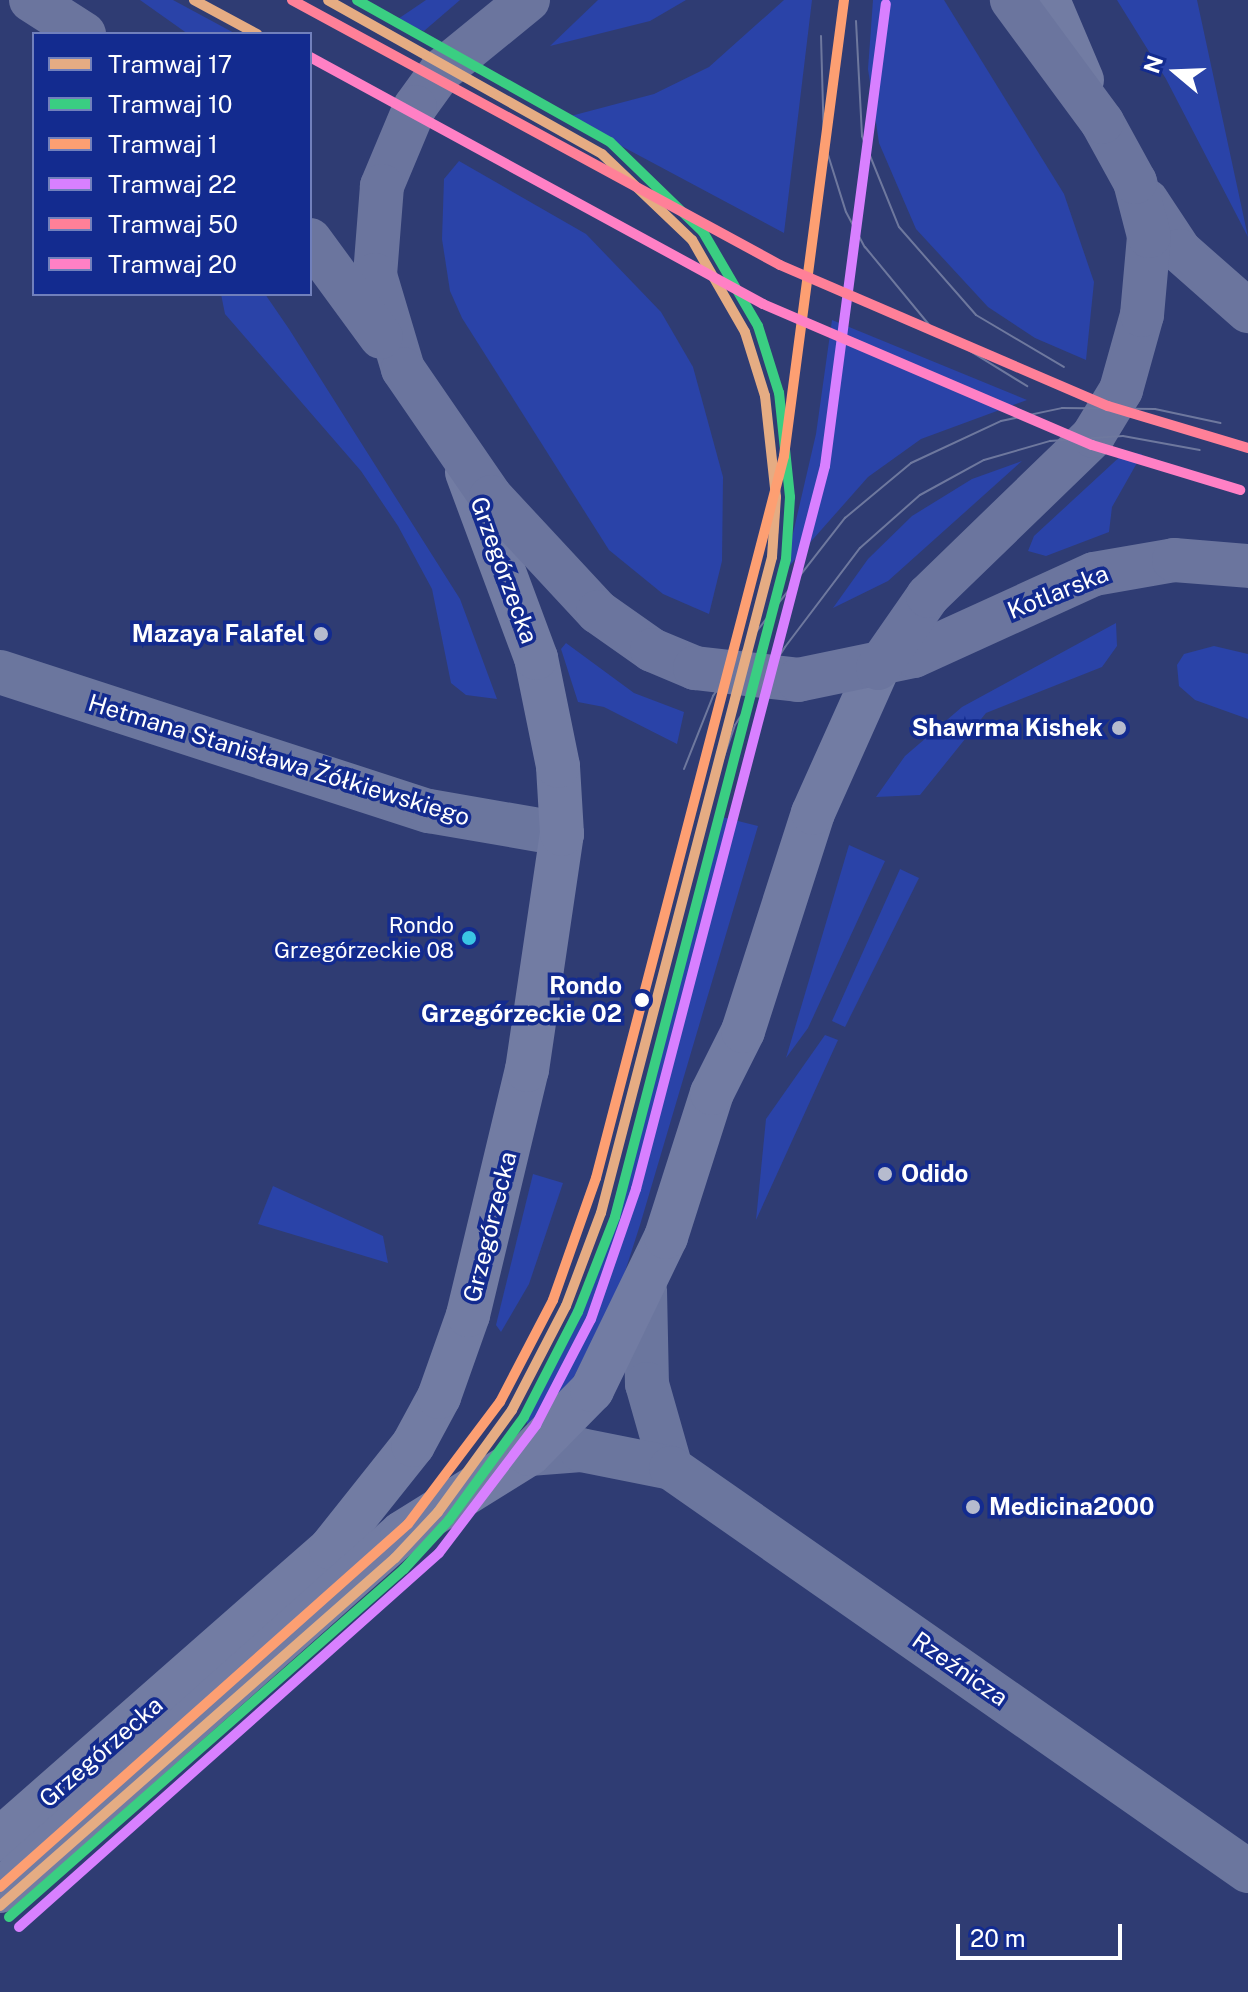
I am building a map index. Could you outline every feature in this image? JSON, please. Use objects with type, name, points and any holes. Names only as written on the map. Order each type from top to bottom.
[{"type":"main road","points":[[31,0],[81,32]]},
{"type":"main road","points":[[403,369],[375,275],[382,186],[433,79],[528,0]]},
{"type":"main road","points":[[1012,0],[1102,122],[1135,182],[1180,251],[1248,311]]},
{"type":"main road","points":[[878,668],[928,596],[1071,462],[1114,406],[1134,350],[1149,268],[1149,236],[1135,182]]},
{"type":"main road","name":"Kotlarska","points":[[312,243],[455,446],[541,556],[598,612],[652,650],[695,668],[762,681],[878,668],[1094,574],[1174,560],[1248,566]]},
{"type":"street","points":[[1048,0],[1102,122]]},
{"type":"street","name":"Grzegórzecka","points":[[0,1839],[281,1596],[367,1507],[413,1445],[439,1397],[468,1315],[508,1156],[562,834],[558,766],[536,658],[455,446]]},
{"type":"street","name":"Grzegórzecka","points":[[0,1891],[402,1533],[529,1454],[586,1399],[645,1290],[712,1093],[743,1031],[813,813],[878,668]]},
{"type":"street","name":"Hetmana Stanisława Żółkiewskiego","points":[[0,672],[429,811],[562,834]]},
{"type":"street","points":[[645,1290],[647,1384],[671,1468]]},
{"type":"street","name":"Rzeźnicza","points":[[529,1454],[581,1450],[671,1468],[1248,1871]]},
{"type":"shaded area","points":[[140,0],[173,0],[232,32],[185,32]]},
{"type":"shaded area","points":[[426,0],[460,0],[424,31],[395,21]]},
{"type":"shaded area","points":[[598,0],[686,0],[650,21],[550,46]]},
{"type":"shaded area","points":[[784,0],[812,0],[784,233],[567,117],[654,94],[709,67]]},
{"type":"shaded area","points":[[873,0],[944,0],[1064,194],[1094,282],[1086,360],[1035,338],[988,307],[916,229],[879,143],[868,69]]},
{"type":"shaded area","points":[[1117,0],[1197,0],[1248,237],[1166,79]]},
{"type":"shaded area","points":[[459,161],[586,234],[661,312],[693,367],[723,477],[722,561],[709,614],[663,594],[609,550],[462,318],[450,291],[442,239],[444,179]]},
{"type":"shaded area","points":[[221,296],[266,296],[460,599],[497,699],[466,695],[451,683],[432,589],[398,526],[361,471],[225,314]]},
{"type":"shaded area","points":[[832,320],[1027,400],[921,439],[868,477],[784,572],[816,434]]},
{"type":"shaded area","points":[[1125,452],[1142,454],[1112,507],[1109,532],[1046,556],[1028,551],[1034,536]]},
{"type":"shaded area","points":[[1022,461],[888,581],[833,608],[868,559],[912,516],[972,479]]},
{"type":"shaded area","points":[[1116,623],[1117,646],[1102,667],[986,713],[920,795],[876,797],[905,756],[962,707]]},
{"type":"shaded area","points":[[566,643],[634,693],[684,712],[677,744],[604,707],[578,702],[561,649]]},
{"type":"shaded area","points":[[1214,646],[1248,654],[1248,719],[1195,700],[1179,686],[1177,665],[1184,654]]},
{"type":"shaded area","points":[[718,816],[758,826],[640,1225],[622,1281],[573,1379],[528,1425],[523,1416],[601,1250]]},
{"type":"shaded area","points":[[849,845],[885,861],[808,1028],[786,1058]]},
{"type":"shaded area","points":[[900,869],[919,878],[845,1027],[832,1021]]},
{"type":"shaded area","points":[[825,1035],[838,1040],[756,1220],[766,1119]]},
{"type":"shaded area","points":[[533,1174],[563,1183],[529,1284],[501,1332],[496,1325]]},
{"type":"shaded area","points":[[273,1186],[383,1236],[388,1263],[258,1224]]},
{"type":"tram line","name":"17","points":[[194,0],[253,32]]},
{"type":"tram line","name":"50","points":[[292,0],[780,265],[1108,406],[1248,448]]},
{"type":"tram line","name":"17","points":[[0,1906],[395,1558],[438,1512],[512,1410],[566,1306],[601,1213],[772,557],[776,497],[765,396],[745,332],[692,240],[602,154],[328,0]]},
{"type":"tram line","name":"10","points":[[9,1917],[404,1569],[449,1520],[524,1417],[578,1312],[615,1217],[786,559],[790,497],[779,393],[758,326],[703,232],[610,142],[357,0]]},
{"type":"tram line","name":"1","points":[[0,1887],[408,1524],[500,1402],[553,1300],[596,1178],[784,456],[844,0]]},
{"type":"tram line","name":"22","points":[[19,1927],[439,1553],[536,1425],[591,1319],[636,1189],[825,466],[886,4]]},
{"type":"tram line","points":[[856,21],[862,136],[899,227],[976,315],[1064,367]]},
{"type":"tram line","points":[[821,36],[824,142],[846,212],[865,247],[931,327],[1027,386]]},
{"type":"tram line","name":"20","points":[[312,58],[763,304],[1092,445],[1240,490]]},
{"type":"tram line","points":[[684,769],[713,696],[753,636],[845,518],[911,463],[1001,421],[1062,408],[1155,409],[1221,423]]},
{"type":"tram line","points":[[716,779],[735,725],[785,647],[860,548],[920,495],[984,460],[1050,441],[1123,436],[1200,450]]},
{"type":"place","name":"Mazaya Falafel","points":[[321,634]]},
{"type":"place","name":"Shawrma Kishek","points":[[1119,728]]},
{"type":"place","name":"Rondo Grzegórzeckie 08","points":[[469,938]]},
{"type":"place","name":"Rondo Grzegórzeckie 02","points":[[642,1000]]},
{"type":"place","name":"Odido","points":[[885,1174]]},
{"type":"place","name":"Medicina2000","points":[[973,1507]]}]
